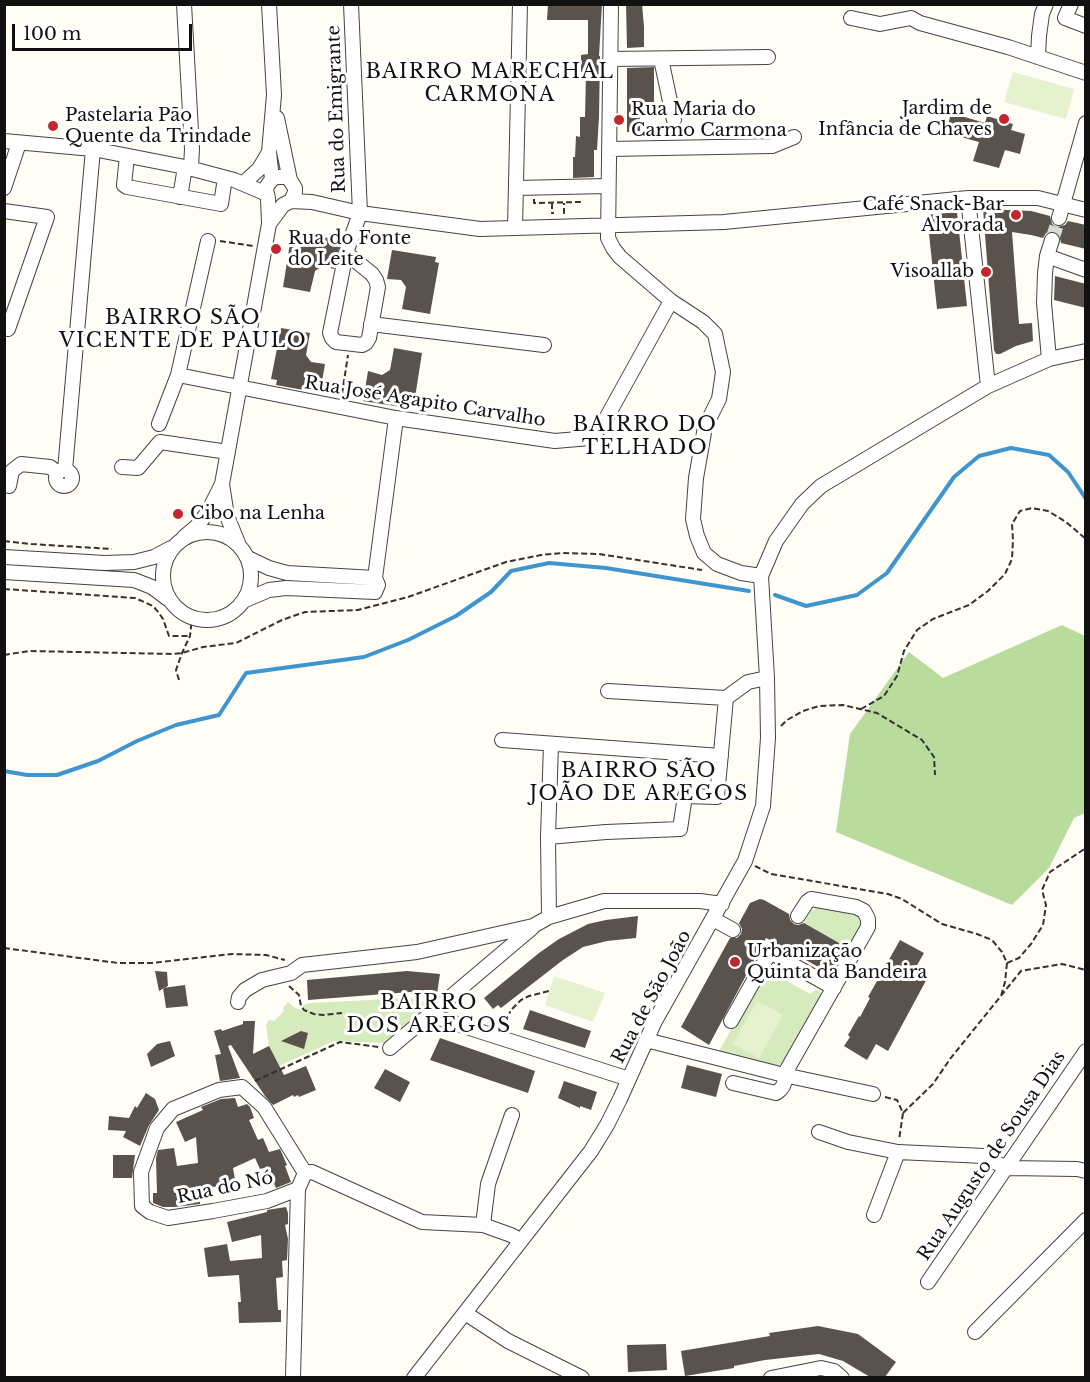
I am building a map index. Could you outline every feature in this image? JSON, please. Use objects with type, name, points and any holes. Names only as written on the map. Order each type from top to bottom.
[{"type":"street","points":[[180,197],[192,149],[184,4]]},
{"type":"street","points":[[269,4],[274,95],[290,193],[269,224]]},
{"type":"street","name":"Rua do Emigrante","points":[[351,4],[360,213]]},
{"type":"street","points":[[515,228],[520,4]]},
{"type":"street","points":[[611,4],[608,238],[620,257],[671,301],[703,322],[715,334],[723,372],[719,399],[705,427],[696,478],[693,519],[696,536],[704,553],[717,564],[741,573],[761,576],[776,541],[802,504],[820,486],[988,386],[1049,359],[1086,351]]},
{"type":"street","points":[[905,4],[905,9],[911,18],[920,23],[1008,46],[1086,73]]},
{"type":"street","points":[[1038,57],[1042,14],[1046,4]]},
{"type":"street","points":[[1071,4],[1065,18],[1086,26]]},
{"type":"street","points":[[851,18],[880,24],[911,18]]},
{"type":"street","points":[[610,59],[768,57]]},
{"type":"street","points":[[661,58],[674,120]]},
{"type":"street","points":[[170,601],[164,587],[162,573],[165,559],[173,547],[197,526],[208,512],[222,484],[269,224],[269,152],[274,95]]},
{"type":"street","points":[[1059,218],[1086,123]]},
{"type":"street","points":[[609,149],[772,146],[794,137]]},
{"type":"street","points":[[4,141],[93,149],[188,168],[269,188]]},
{"type":"street","points":[[4,188],[19,143]]},
{"type":"street","points":[[9,486],[12,471],[21,465],[50,467],[62,471],[93,149]]},
{"type":"street","points":[[127,156],[124,185],[127,187],[221,204],[235,180],[259,170],[269,152]]},
{"type":"street","points":[[269,188],[281,176],[290,193],[312,202],[360,213],[480,229],[724,222],[968,198],[1038,198],[1086,210]]},
{"type":"street","points":[[516,188],[608,186]]},
{"type":"street","points":[[269,188],[275,204],[290,193]]},
{"type":"street","points":[[968,198],[988,386]]},
{"type":"street","points":[[4,211],[47,217],[6,332]]},
{"type":"street","points":[[346,253],[372,274],[378,287],[369,338],[362,345],[336,342],[330,333],[346,253],[360,213]]},
{"type":"street","points":[[1049,359],[1044,303],[1047,256],[1052,240]]},
{"type":"street","points":[[159,424],[178,375],[208,241]]},
{"type":"street","points":[[1047,256],[1086,270]]},
{"type":"street","name":"Rua José Agapito Carvalho","points":[[178,375],[396,418],[555,441],[590,438],[603,424],[671,301]]},
{"type":"street","points":[[371,324],[544,345]]},
{"type":"street","points":[[243,601],[269,590],[286,588],[375,592],[378,585],[375,578],[396,418]]},
{"type":"street","points":[[122,467],[138,468],[160,442],[228,452]]},
{"type":"street","points":[[4,572],[138,581],[152,586],[179,611],[192,618],[206,620],[220,618],[233,611],[243,601],[249,588],[251,573],[248,558],[239,545],[226,516],[222,484]]},
{"type":"street","points":[[184,537],[198,532],[213,531],[227,536],[239,545]]},
{"type":"street","points":[[4,557],[105,563],[134,562],[154,557],[173,547]]},
{"type":"street","points":[[248,558],[287,573],[375,578]]},
{"type":"street","name":"Rua de São João","points":[[414,1377],[591,1151],[607,1125],[655,1021],[745,861],[763,806],[768,738],[761,576]]},
{"type":"street","points":[[608,691],[726,698],[748,682],[767,678]]},
{"type":"street","points":[[548,837],[680,829],[685,796],[717,797],[726,698]]},
{"type":"street","points":[[502,740],[721,756]]},
{"type":"street","points":[[549,917],[548,837],[551,744]]},
{"type":"street","points":[[733,1083],[776,1093],[780,1090],[785,1075],[868,927],[868,919],[864,911],[856,907],[811,899],[798,916]]},
{"type":"street","points":[[390,1048],[533,926],[549,917],[604,901],[700,901],[722,904]]},
{"type":"street","points":[[713,919],[733,930]]},
{"type":"street","points":[[238,1002],[245,990],[262,980],[291,973],[302,965],[417,952],[533,926]]},
{"type":"street","points":[[731,1021],[770,952],[834,988]]},
{"type":"street","points":[[429,1015],[629,1079]]},
{"type":"street","points":[[646,1040],[785,1075],[873,1094]]},
{"type":"street","name":"Rua Augusto de Sousa Dias","points":[[928,1282],[1086,1051]]},
{"type":"street","name":"Rua do Nó","points":[[242,1087],[264,1107],[305,1173],[298,1189],[267,1200],[213,1211],[168,1218],[150,1212],[142,1206],[141,1172],[157,1128],[173,1110],[219,1090],[242,1087]]},
{"type":"street","points":[[483,1225],[488,1184],[512,1115]]},
{"type":"street","points":[[819,1132],[848,1142],[898,1152],[984,1156],[1006,1168],[1077,1168],[1086,1171]]},
{"type":"street","points":[[874,1215],[898,1152]]},
{"type":"street","points":[[305,1173],[312,1172],[422,1222],[483,1225],[520,1240]]},
{"type":"street","points":[[293,1377],[298,1189]]},
{"type":"street","points":[[975,1332],[1086,1220]]},
{"type":"street","points":[[465,1313],[508,1341],[582,1377]]},
{"type":"street","points":[[771,1377],[821,1368],[834,1371],[842,1377]]},
{"type":"path","points":[[552,203],[552,213]]},
{"type":"path","points":[[564,203],[564,213]]},
{"type":"path","points":[[208,241],[253,246],[254,238]]},
{"type":"path","points":[[339,407],[350,343]]},
{"type":"path","points":[[861,709],[884,696],[897,676],[904,651],[917,630],[933,619],[969,605],[1005,574],[1012,559],[1012,524],[1020,511],[1032,508],[1048,511],[1066,522],[1086,539]]},
{"type":"path","points":[[4,541],[114,549]]},
{"type":"path","points":[[4,589],[135,598],[153,606],[163,619],[169,636],[190,636]]},
{"type":"path","points":[[179,680],[176,670],[190,636],[192,618]]},
{"type":"path","points":[[768,738],[787,720],[803,711],[819,706],[843,705],[877,713],[922,740],[934,757],[935,775]]},
{"type":"path","points":[[1007,963],[1019,958],[1031,944],[1042,925],[1046,905],[1042,890],[1050,872],[1086,848]]},
{"type":"path","points":[[745,861],[771,874],[888,894],[902,899],[942,924],[992,940],[1002,952],[1007,963],[1001,996]]},
{"type":"path","points":[[4,948],[118,963],[152,963],[232,954],[266,955],[302,965]]},
{"type":"path","points":[[903,1113],[933,1084],[950,1059],[1021,971],[1062,964],[1086,970]]},
{"type":"path","points":[[273,977],[296,991],[304,1010],[323,1015],[342,1013]]},
{"type":"path","points":[[500,1036],[506,1018],[516,1005],[529,996],[549,991]]},
{"type":"path","points":[[242,1087],[340,1042],[390,1048]]},
{"type":"path","points":[[873,1094],[897,1100],[903,1113],[898,1152]]},
{"type":"green space","points":[[1013,72],[1074,89],[1066,119],[1004,102]]},
{"type":"green space","points":[[1062,625],[1085,636],[1085,813],[1074,818],[1049,868],[1012,905],[836,832],[850,734],[909,652],[943,678]]},
{"type":"green space","points":[[818,907],[855,914],[861,918],[862,925],[848,949],[804,923],[811,911]]},
{"type":"green space","points":[[765,969],[810,994],[817,989],[821,993],[783,1063],[776,1066],[719,1051]]},
{"type":"green space","points":[[554,976],[605,993],[593,1022],[545,1005]]},
{"type":"green space","points":[[410,998],[424,1002],[427,1007],[384,1043],[334,1041],[252,1078],[251,1065],[258,1064],[255,1053],[269,1046],[266,1025],[269,1020],[274,1021],[284,1011],[283,1008],[288,1002],[301,1010],[309,1003]]},
{"type":"green space","points":[[757,1001],[783,1015],[759,1058],[733,1044]]},
{"type":"building","points":[[548,4],[602,4],[599,117],[597,150],[594,150],[594,177],[573,178],[576,136],[580,137],[580,117],[585,117],[586,73],[581,72],[581,55],[588,54],[588,20],[547,20]]},
{"type":"building","points":[[626,4],[642,4],[644,47],[627,48]]},
{"type":"building","points":[[654,67],[654,103],[640,104],[640,131],[627,132],[627,68]]},
{"type":"building","points":[[951,113],[985,123],[987,116],[1013,124],[1011,130],[1025,134],[1020,154],[1005,150],[999,168],[973,161],[979,142],[946,133]]},
{"type":"building","points":[[983,209],[1031,211],[1050,216],[1052,224],[1057,227],[1065,225],[1068,221],[1086,225],[1086,249],[1061,243],[1059,234],[1054,231],[1046,233],[1043,238],[1012,232],[1019,324],[1032,323],[1033,341],[1000,354],[996,354],[994,350]]},
{"type":"building","points":[[957,212],[967,306],[937,309],[927,215]]},
{"type":"building","points":[[297,233],[341,240],[334,269],[322,266],[315,271],[310,292],[283,287],[291,237],[296,237]]},
{"type":"building","points":[[392,250],[436,257],[435,262],[439,263],[430,314],[402,309],[406,287],[401,280],[387,279]]},
{"type":"building","points":[[1055,276],[1086,284],[1086,308],[1054,300]]},
{"type":"building","points":[[281,328],[310,333],[306,355],[311,362],[325,364],[320,393],[276,385],[277,380],[271,379]]},
{"type":"building","points":[[394,348],[422,353],[414,404],[408,403],[408,408],[363,401],[368,371],[382,375],[390,370]]},
{"type":"building","name":"Urbanização Quinta da Bandeira","points":[[760,899],[789,914],[794,924],[804,923],[846,947],[831,974],[766,938],[709,1045],[681,1027],[730,938],[737,938],[741,934],[742,929],[739,923],[750,903]]},
{"type":"building","points":[[638,916],[636,938],[607,941],[583,947],[501,1008],[498,1005],[493,1009],[484,998],[559,939],[588,924]]},
{"type":"building","points":[[900,940],[924,953],[916,967],[929,975],[888,1051],[876,1044],[867,1060],[844,1046]]},
{"type":"building","points":[[155,971],[167,972],[168,986],[159,991]]},
{"type":"building","points":[[407,971],[440,974],[437,994],[410,992],[308,1000],[307,980]]},
{"type":"building","points":[[185,985],[188,1006],[166,1008],[163,988]]},
{"type":"building","points":[[530,1010],[591,1031],[585,1048],[523,1029]]},
{"type":"building","points":[[243,1021],[255,1021],[253,1054],[269,1046],[284,1075],[306,1066],[316,1090],[299,1097],[293,1095],[273,1105],[231,1045],[228,1046],[240,1078],[220,1081],[215,1055],[221,1054],[214,1031],[221,1029],[222,1031],[243,1024]]},
{"type":"building","points":[[301,1031],[308,1033],[304,1049],[281,1041]]},
{"type":"building","points":[[440,1038],[535,1071],[528,1093],[430,1060]]},
{"type":"building","points":[[170,1041],[175,1056],[151,1067],[147,1054],[157,1044]]},
{"type":"building","points":[[687,1065],[722,1074],[716,1097],[681,1088]]},
{"type":"building","points":[[385,1069],[410,1082],[400,1102],[374,1088]]},
{"type":"building","points":[[564,1081],[597,1092],[591,1110],[580,1106],[580,1108],[558,1098]]},
{"type":"building","points":[[146,1093],[155,1099],[159,1110],[149,1125],[140,1146],[123,1137],[126,1131],[108,1130],[109,1116],[129,1118]]},
{"type":"building","points":[[235,1098],[238,1107],[247,1104],[250,1107],[254,1118],[249,1120],[258,1140],[263,1138],[269,1152],[280,1149],[291,1182],[276,1188],[269,1171],[266,1172],[264,1168],[260,1169],[255,1158],[233,1168],[236,1185],[200,1188],[200,1204],[163,1207],[153,1203],[153,1193],[157,1193],[156,1158],[158,1150],[174,1148],[177,1166],[198,1163],[196,1137],[185,1142],[176,1122],[203,1110],[201,1107],[221,1099]]},
{"type":"building","points":[[113,1155],[135,1155],[132,1178],[113,1178]]},
{"type":"building","points":[[286,1207],[288,1213],[288,1224],[285,1225],[288,1239],[287,1260],[282,1261],[283,1277],[276,1278],[281,1322],[239,1323],[238,1302],[241,1302],[239,1275],[208,1277],[204,1248],[227,1244],[230,1261],[262,1258],[261,1235],[232,1242],[227,1222]]},
{"type":"building","points":[[818,1326],[858,1334],[896,1362],[885,1377],[870,1377],[843,1361],[819,1354],[765,1360],[685,1376],[681,1351],[770,1336],[769,1333]]},
{"type":"building","points":[[666,1344],[667,1370],[628,1372],[627,1345]]},
{"type":"waterway","points":[[775,595],[806,606],[857,595],[887,573],[954,477],[979,456],[1011,448],[1049,455],[1068,472],[1086,499]]},
{"type":"waterway","points":[[4,771],[27,775],[57,775],[98,761],[137,741],[176,725],[219,715],[246,673],[364,657],[408,640],[456,616],[491,592],[511,571],[549,563],[606,568],[749,591]]},
{"type":"tunnel","points":[[1052,240],[1059,218]]},
{"type":"place","name":"Jardim de Infância de Chaves","points":[[1004,119]]},
{"type":"place","name":"Rua Maria do Carmo Carmona","points":[[619,120]]},
{"type":"place","name":"Pastelaria Pão Quente da Trindade","points":[[53,126]]},
{"type":"place","name":"Café Snack-Bar Alvorada","points":[[1016,215]]},
{"type":"place","name":"Rua do Fonte do Leite","points":[[276,249]]},
{"type":"place","name":"Visoallab","points":[[986,272]]},
{"type":"place","name":"Cibo na Lenha","points":[[178,514]]},
{"type":"place","name":"Urbanização Quinta da Bandeira","points":[[735,962]]},
{"type":"district","name":"BAIRRO MARECHAL CARMONA","points":[[490,84]]},
{"type":"district","name":"BAIRRO SÃO VICENTE DE PAULO","points":[[183,330]]},
{"type":"district","name":"BAIRRO DO TELHADO","points":[[645,436]]},
{"type":"district","name":"BAIRRO SÃO JOÃO DE AREGOS","points":[[639,782]]},
{"type":"district","name":"BAIRRO DOS AREGOS","points":[[429,1014]]}]
